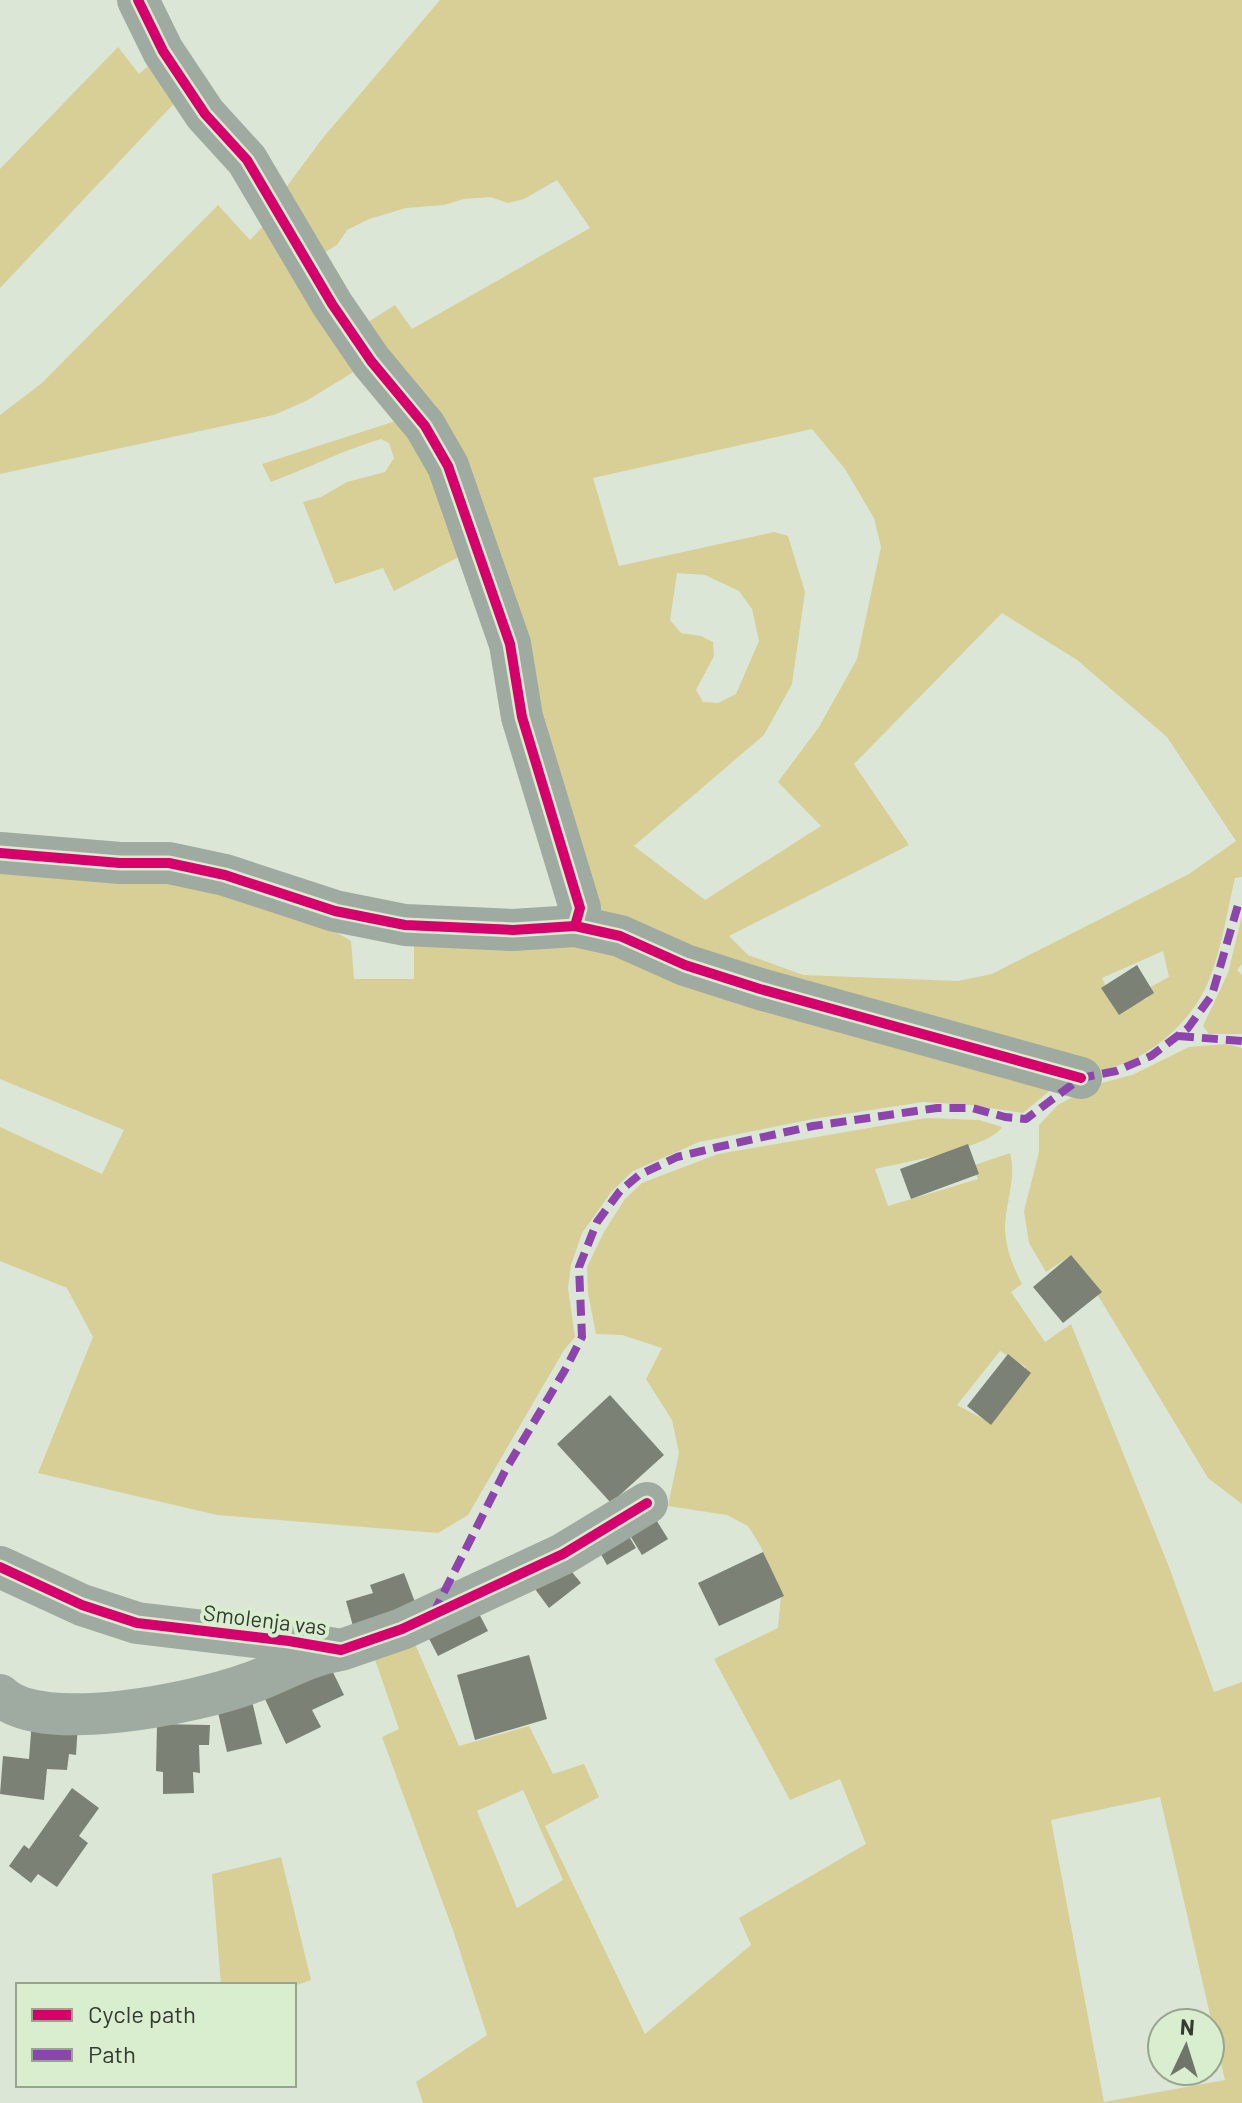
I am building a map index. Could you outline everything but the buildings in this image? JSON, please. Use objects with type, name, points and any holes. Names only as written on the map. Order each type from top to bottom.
[{"type":"street","points":[[138,0],[163,51],[205,114],[247,160],[332,304],[371,361],[425,426],[448,466],[510,644],[522,717],[580,908],[575,926]]},
{"type":"street","points":[[0,853],[120,863],[169,863],[225,875],[335,911],[405,925],[513,930],[575,926],[620,936],[685,965],[760,989],[1081,1078]]},
{"type":"street","name":"Smolenja vas","points":[[0,1567],[82,1605],[137,1623],[341,1650],[402,1629],[563,1554],[647,1503]]},
{"type":"street","points":[[0,1695],[31,1712],[89,1716],[211,1695],[250,1683],[316,1654],[341,1650]]},
{"type":"shaded area","points":[[440,0],[1242,0],[1242,877],[1235,878],[1209,980],[1193,1009],[1169,1035],[1141,1056],[1125,1063],[1103,1070],[1079,1071],[608,920],[591,902],[515,638],[357,329],[395,305],[412,329],[590,228],[557,180],[524,199],[508,203],[490,197],[464,199],[444,205],[406,208],[369,219],[347,230],[337,245],[315,258],[279,197],[322,139]],"holes":[[[812,429],[845,469],[874,518],[881,547],[857,659],[819,727],[778,782],[821,826],[705,900],[634,846],[764,735],[792,684],[805,592],[788,536],[774,532],[619,566],[593,478]],[[677,573],[705,575],[739,591],[752,609],[759,641],[736,694],[718,703],[703,702],[696,690],[714,656],[713,642],[701,636],[681,633],[670,620]],[[1002,613],[1077,660],[1167,737],[1236,841],[1189,874],[992,974],[958,981],[803,975],[748,955],[729,936],[909,845],[854,764]],[[1163,951],[1169,977],[1145,990],[1148,998],[1117,1011],[1102,978]]]},
{"type":"shaded area","points":[[118,47],[139,74],[157,58],[183,94],[0,288],[0,169]]},
{"type":"shaded area","points":[[218,205],[250,240],[274,215],[360,368],[306,401],[274,415],[0,474],[0,415],[42,383]]},
{"type":"shaded area","points":[[405,418],[470,551],[394,591],[383,568],[335,584],[303,502],[321,497],[347,482],[385,472],[394,458],[389,443],[381,439],[367,443],[271,482],[262,464]]},
{"type":"shaded area","points":[[0,863],[197,885],[331,929],[351,941],[354,979],[414,979],[414,946],[605,942],[1059,1083],[1023,1113],[923,1102],[813,1119],[699,1142],[633,1171],[612,1191],[582,1233],[571,1265],[568,1288],[575,1337],[564,1350],[468,1515],[438,1533],[217,1515],[38,1473],[93,1337],[67,1288],[0,1261],[0,1127],[102,1174],[124,1130],[0,1079]]},
{"type":"shaded area","points":[[1242,916],[1242,964],[1237,970],[1242,975],[1242,1034],[1209,1034],[1203,1026],[1228,973]]},
{"type":"shaded area","points":[[1227,1044],[1242,1048],[1242,1504],[1208,1478],[1102,1302],[1070,1256],[1046,1272],[1029,1243],[1024,1211],[1039,1152],[1039,1125],[1058,1105],[1094,1085],[1132,1075],[1189,1047]]},
{"type":"shaded area","points":[[926,1118],[979,1120],[1002,1127],[981,1142],[963,1148],[875,1169],[888,1206],[978,1179],[972,1166],[1010,1153],[1012,1172],[1006,1237],[1010,1258],[1022,1284],[1011,1292],[1045,1342],[1071,1324],[1169,1567],[1214,1692],[1242,1682],[1242,2103],[423,2103],[416,2082],[487,2035],[454,1933],[382,1737],[399,1729],[372,1651],[412,1637],[459,1746],[529,1726],[553,1774],[584,1764],[599,1797],[545,1826],[645,2034],[751,1945],[739,1918],[866,1844],[840,1779],[790,1800],[714,1659],[778,1628],[781,1596],[761,1547],[748,1526],[727,1515],[668,1506],[679,1453],[672,1420],[646,1379],[662,1348],[622,1335],[596,1334],[588,1293],[587,1267],[625,1199],[642,1183],[718,1154]],"holes":[[[1000,1351],[1026,1367],[985,1420],[957,1405]],[[523,1790],[563,1880],[517,1908],[477,1811]],[[1160,1797],[1208,2007],[1226,2007],[1226,2087],[1186,2087],[1104,2102],[1051,1820]]]},
{"type":"shaded area","points":[[281,1857],[311,1980],[296,1985],[221,1983],[212,1874]]},
{"type":"marked path","points":[[433,1614],[506,1469],[582,1337],[579,1267],[597,1222],[620,1191],[639,1175],[677,1157],[813,1126],[937,1108],[972,1108],[1026,1119],[1081,1078],[1116,1071],[1151,1056],[1188,1028],[1212,995],[1242,900]]},
{"type":"marked path","points":[[1178,1036],[1242,1041]]},
{"type":"cycle path","points":[[138,0],[163,51],[205,114],[247,160],[332,304],[371,361],[425,426],[448,466],[510,644],[522,717],[580,908],[575,926]]},
{"type":"cycle path","points":[[0,853],[120,863],[169,863],[225,875],[335,911],[405,925],[513,930],[575,926],[620,936],[685,965],[760,989],[1081,1078]]},
{"type":"cycle path","points":[[0,1567],[82,1605],[137,1623],[341,1650],[402,1629],[563,1554],[647,1503]]}]
